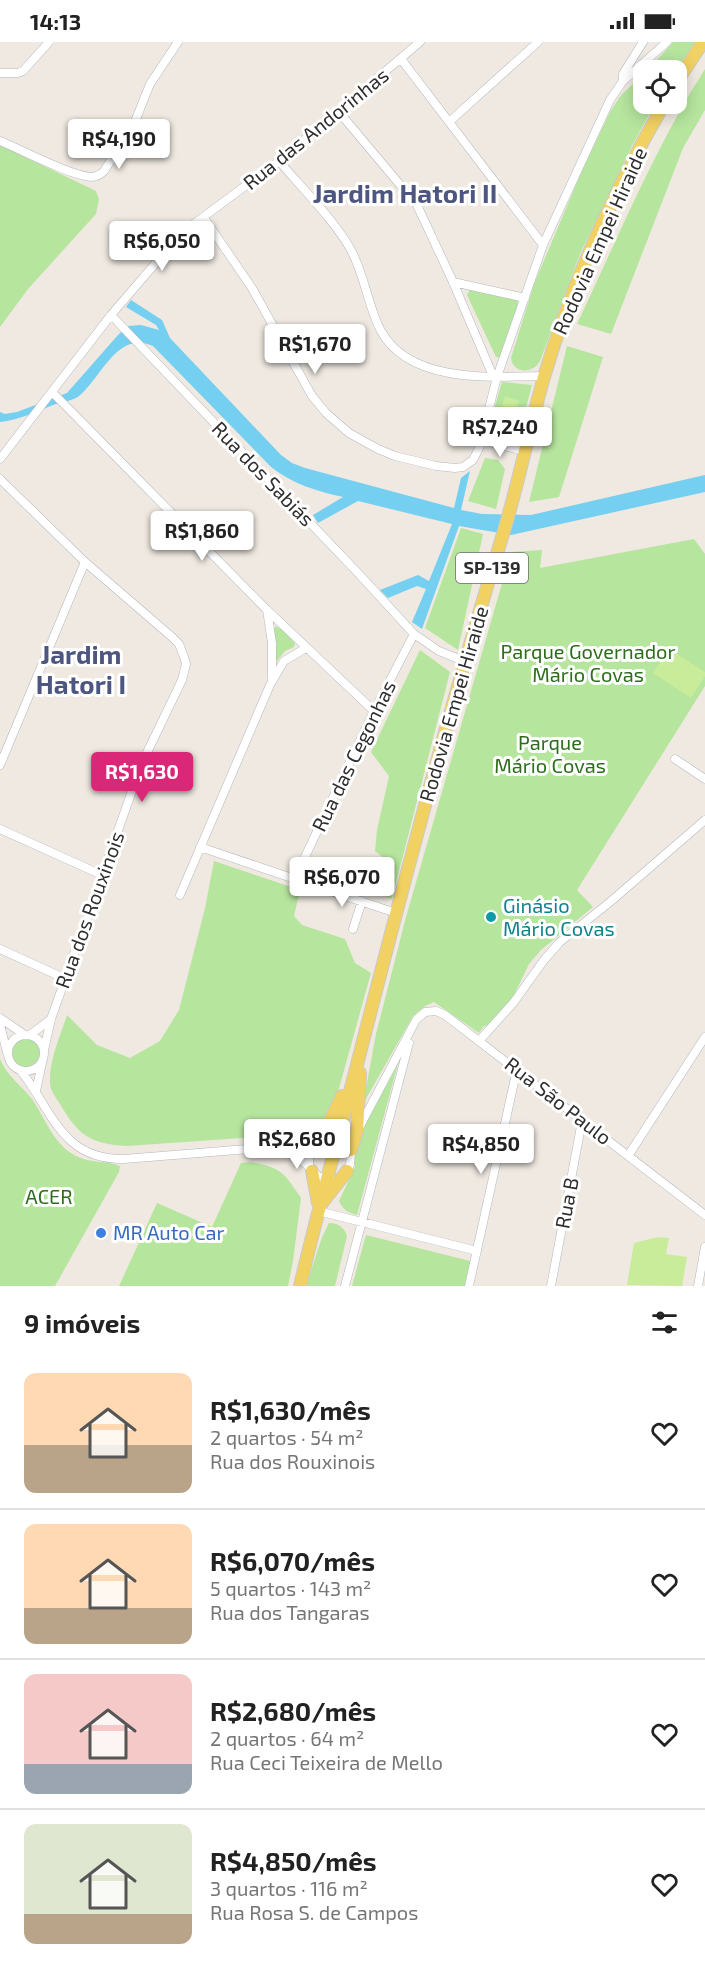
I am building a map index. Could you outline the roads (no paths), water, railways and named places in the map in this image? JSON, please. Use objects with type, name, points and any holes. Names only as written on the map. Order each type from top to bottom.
[{"type":"main road","points":[[687,66],[703,42]]},
{"type":"main road","name":"Rodovia Empei Hiraide","points":[[300,1286],[396,913],[464,661],[507,520],[544,376],[590,254],[633,161],[659,114]]},
{"type":"main road","points":[[351,1150],[357,1131],[362,1047]]},
{"type":"main road","points":[[320,1138],[337,1109],[362,1047]]},
{"type":"main road","points":[[310,1169],[318,1209]]},
{"type":"main road","points":[[318,1209],[347,1171]]},
{"type":"street","points":[[0,74],[18,74],[24,71],[49,42]]},
{"type":"street","points":[[0,141],[72,172],[92,177],[98,176],[104,171],[134,123],[150,84],[178,42]]},
{"type":"street","name":"Rua das Andorinhas","points":[[0,459],[111,315],[173,243],[279,161],[420,42]]},
{"type":"street","points":[[449,122],[538,42]]},
{"type":"street","points":[[623,81],[623,74],[643,42]]},
{"type":"street","points":[[204,218],[252,288],[312,396],[326,413],[340,426],[378,449],[395,456],[454,468],[468,464],[477,454],[482,440],[495,377],[543,245],[610,100],[623,81],[667,42]]},
{"type":"street","points":[[401,59],[543,245]]},
{"type":"street","points":[[339,111],[417,205],[495,377]]},
{"type":"street","points":[[279,161],[332,223],[348,246],[365,283],[381,330],[397,352],[421,365],[458,375],[544,376]]},
{"type":"street","points":[[453,282],[525,298]]},
{"type":"street","name":"Rua dos Sabiás","points":[[111,315],[372,587],[414,634],[439,651],[464,661]]},
{"type":"street","points":[[52,392],[267,610],[374,711]]},
{"type":"street","points":[[482,440],[524,451]]},
{"type":"street","points":[[0,479],[85,562],[0,765]]},
{"type":"street","name":"Rua dos Rouxinois","points":[[44,1050],[51,1018],[146,753],[182,680],[186,664],[178,644],[172,637],[85,562]]},
{"type":"street","points":[[267,610],[272,643],[273,672],[270,685]]},
{"type":"street","name":"Rua das Cegonhas","points":[[296,878],[374,711],[414,634]]},
{"type":"street","points":[[180,895],[270,685],[284,661],[306,648]]},
{"type":"street","points":[[675,759],[705,779]]},
{"type":"street","points":[[479,1041],[514,1002],[551,951],[705,819]]},
{"type":"street","points":[[0,829],[102,875]]},
{"type":"street","points":[[200,847],[396,913]]},
{"type":"street","points":[[353,929],[362,901]]},
{"type":"street","points":[[0,949],[66,979]]},
{"type":"street","name":"Rua São Paulo","points":[[412,1030],[425,1012],[432,1010],[445,1015],[705,1215]]},
{"type":"street","points":[[0,1018],[39,1041],[44,1050],[36,1091]]},
{"type":"street","name":"Rua dos Rouxinois","points":[[28,1035],[51,1018]]},
{"type":"street","points":[[0,1025],[12,1065],[21,1071],[68,1139],[80,1149],[95,1156],[124,1159],[267,1146],[298,1145],[328,1136],[338,1138],[351,1150],[351,1161],[347,1171],[340,1178],[326,1179],[291,1154],[267,1146]]},
{"type":"street","points":[[357,1131],[412,1030]]},
{"type":"street","points":[[345,1286],[412,1030]]},
{"type":"street","points":[[8,1056],[10,1044],[14,1039],[28,1035]]},
{"type":"street","points":[[628,1156],[705,1037]]},
{"type":"street","points":[[21,1071],[33,1070],[42,1062]]},
{"type":"street","points":[[469,1286],[517,1069]]},
{"type":"street","name":"Rua B","points":[[551,1286],[582,1121]]},
{"type":"street","points":[[310,1169],[309,1152],[320,1138]]},
{"type":"street","points":[[318,1209],[477,1251]]},
{"type":"street","points":[[698,1286],[705,1247]]},
{"type":"water","points":[[131,300],[162,320],[170,338],[281,455],[305,468],[454,508],[461,478],[470,471],[461,510],[482,514],[531,515],[705,475],[705,492],[511,535],[459,526],[422,629],[412,622],[426,589],[417,586],[388,598],[380,590],[418,575],[429,581],[452,524],[358,501],[318,523],[313,515],[343,497],[305,486],[271,467],[153,346],[140,343],[129,344],[111,358],[76,398],[20,418],[0,422],[0,412],[5,414],[17,412],[67,393],[128,326],[141,325],[159,330],[156,325],[126,307]]},
{"type":"place","name":"Ginásio Mário Covas","points":[[491,917]]},
{"type":"place","name":"MR Auto Car","points":[[101,1233]]},
{"type":"district","name":"Jardim Hatori II","points":[[405,194]]},
{"type":"district","name":"Jardim Hatori I","points":[[81,670]]},
{"type":"park label","name":"Parque Governador Mário Covas","points":[[588,664]]},
{"type":"park label","name":"Parque Mário Covas","points":[[550,754]]},
{"type":"park label","name":"ACER","points":[[49,1197]]}]
